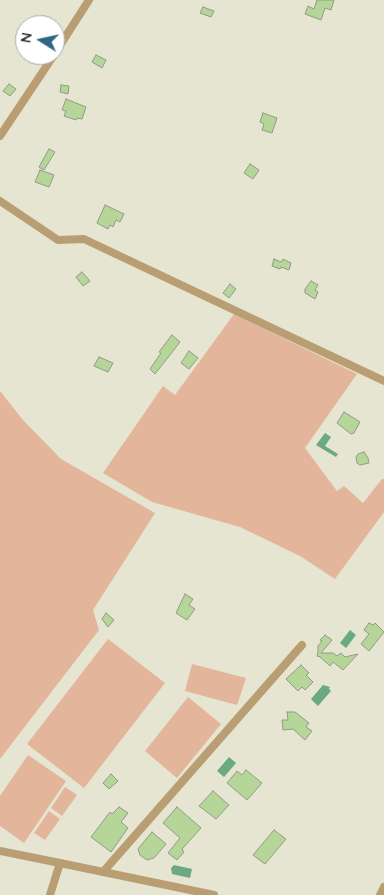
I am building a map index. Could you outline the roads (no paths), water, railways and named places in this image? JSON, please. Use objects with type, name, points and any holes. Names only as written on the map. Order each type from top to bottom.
[{"type":"street","points":[[65,37],[89,0]]},
{"type":"street","points":[[0,136],[47,65]]},
{"type":"street","points":[[0,201],[58,240],[84,239],[384,382]]},
{"type":"street","points":[[103,872],[302,645]]},
{"type":"street","points":[[0,851],[214,895]]},
{"type":"street","points":[[50,895],[60,863]]},
{"type":"street","points":[[380,895],[384,887]]}]
